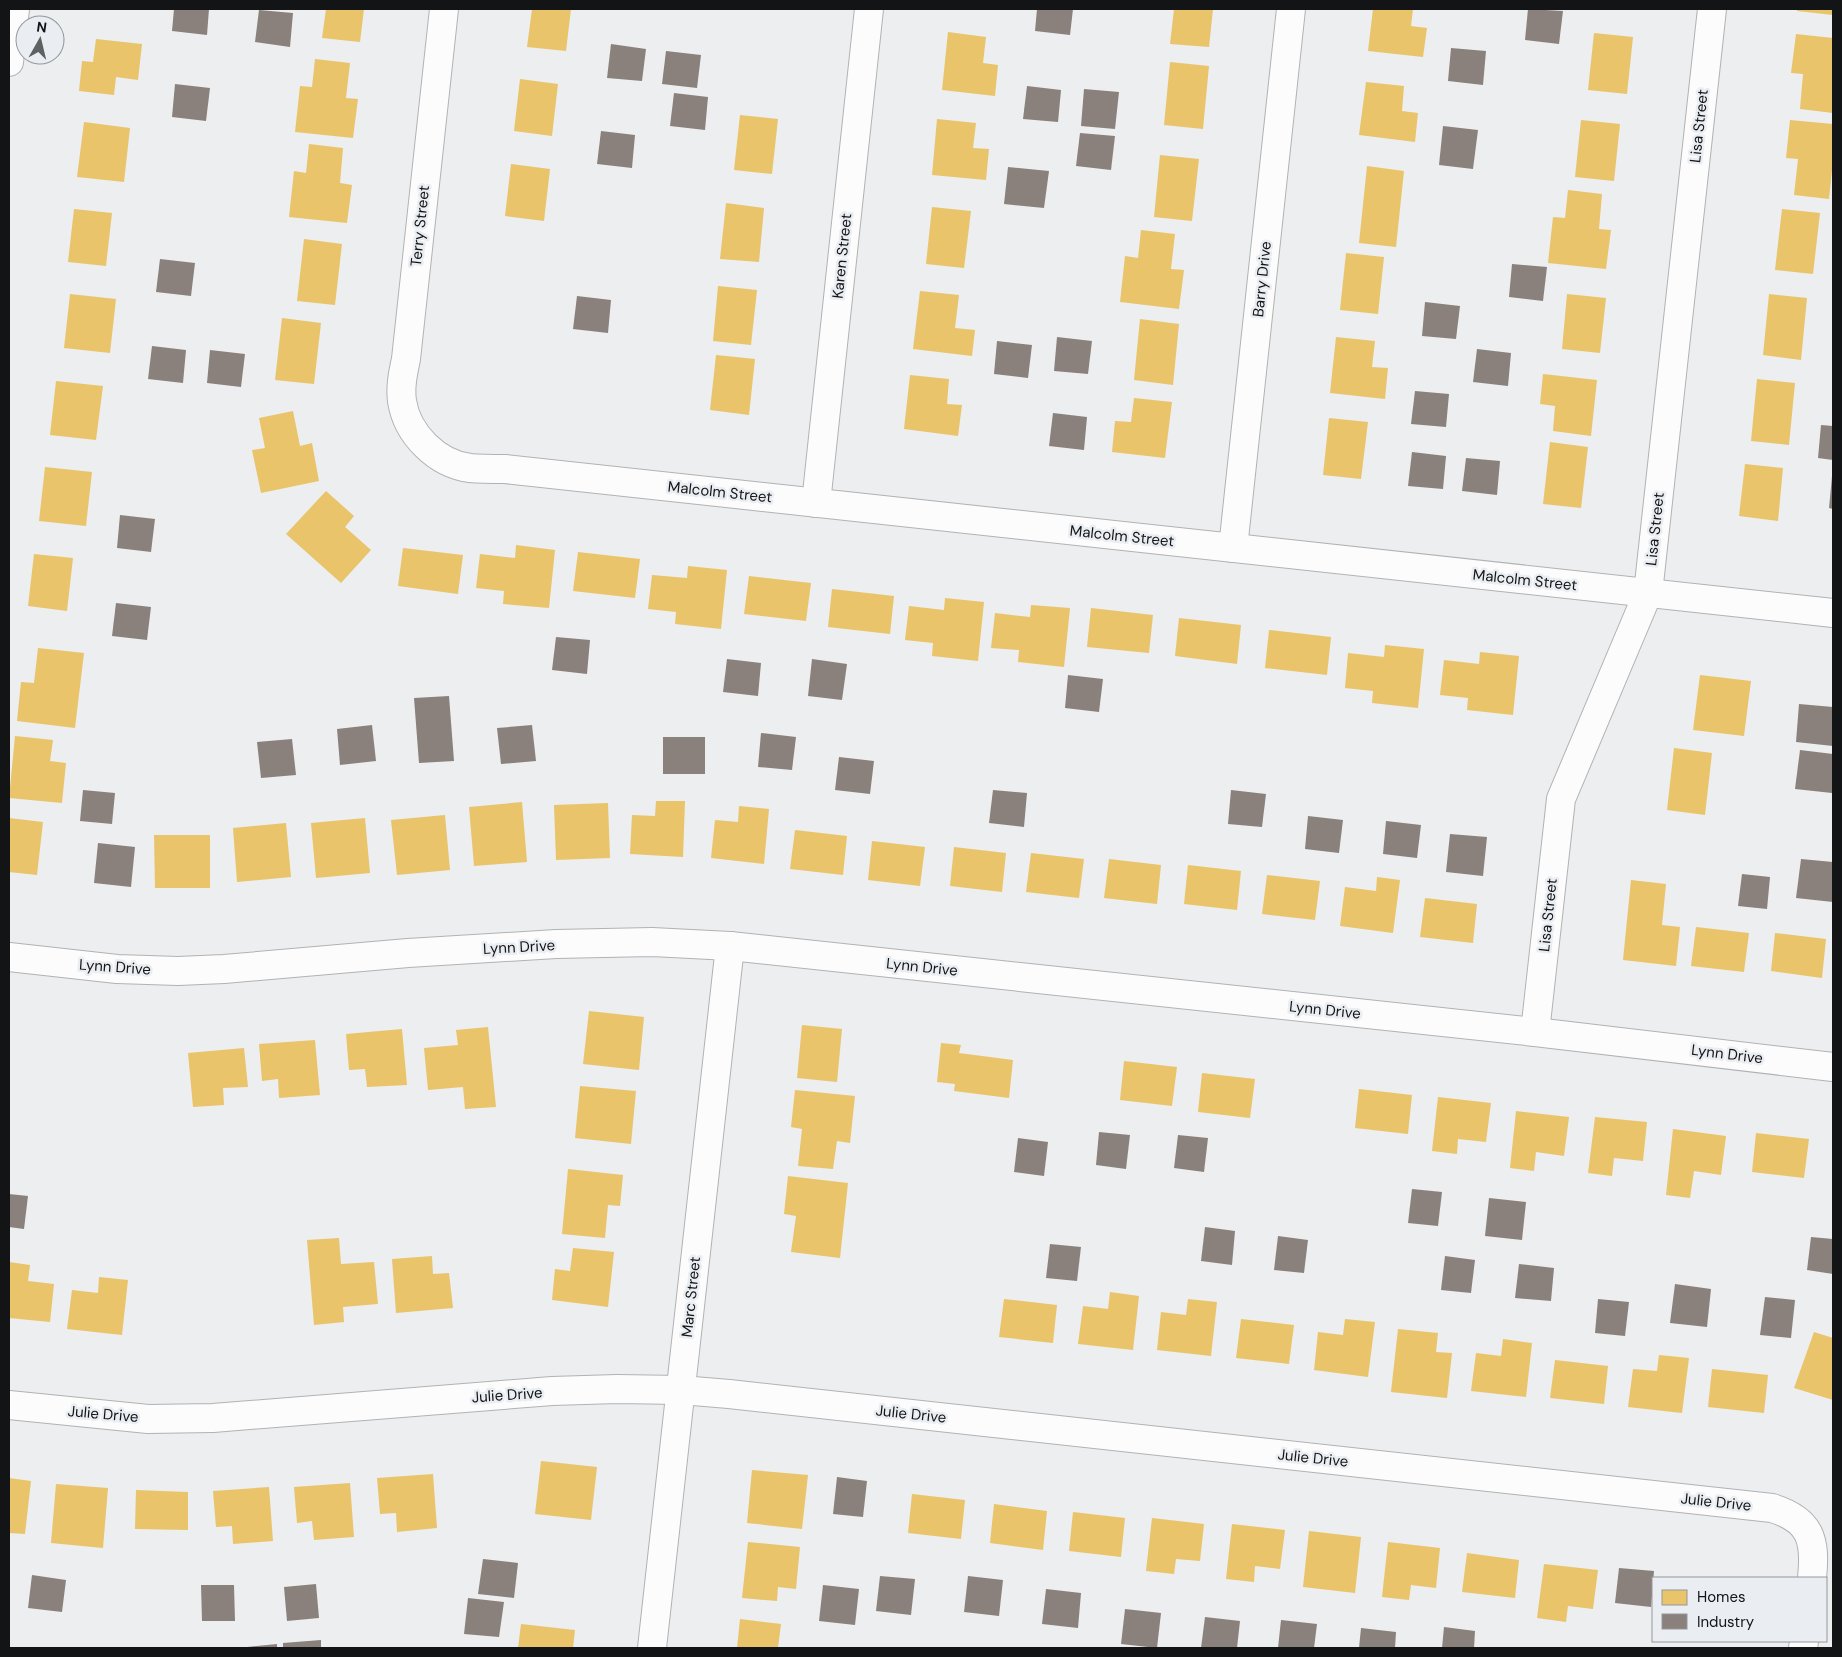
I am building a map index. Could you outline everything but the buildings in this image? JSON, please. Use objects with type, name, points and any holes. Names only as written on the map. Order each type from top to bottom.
[{"type":"street","points":[[9,62],[15,9]]},
{"type":"street","name":"Terry Street","points":[[420,439],[409,423],[402,402],[402,380],[444,9]]},
{"type":"street","name":"Karen Street","points":[[816,503],[869,9]]},
{"type":"street","name":"Barry Drive","points":[[1233,548],[1291,9]]},
{"type":"street","name":"Lisa Street","points":[[1535,1032],[1561,798],[1648,593],[1712,9]]},
{"type":"street","name":"Malcolm Street","points":[[420,439],[433,453],[447,461],[468,468],[505,469],[1833,613]]},
{"type":"street","name":"Lynn Drive","points":[[9,957],[117,969],[178,971],[224,970],[408,954],[556,944],[652,942],[730,946],[1535,1032],[1833,1066]]},
{"type":"street","name":"Marc Street","points":[[652,1648],[730,946]]},
{"type":"street","name":"Julie Drive","points":[[9,1405],[148,1419],[213,1418],[552,1391],[681,1390],[739,1395],[1772,1508],[1797,1519],[1810,1536],[1814,1561],[1812,1577]]}]
